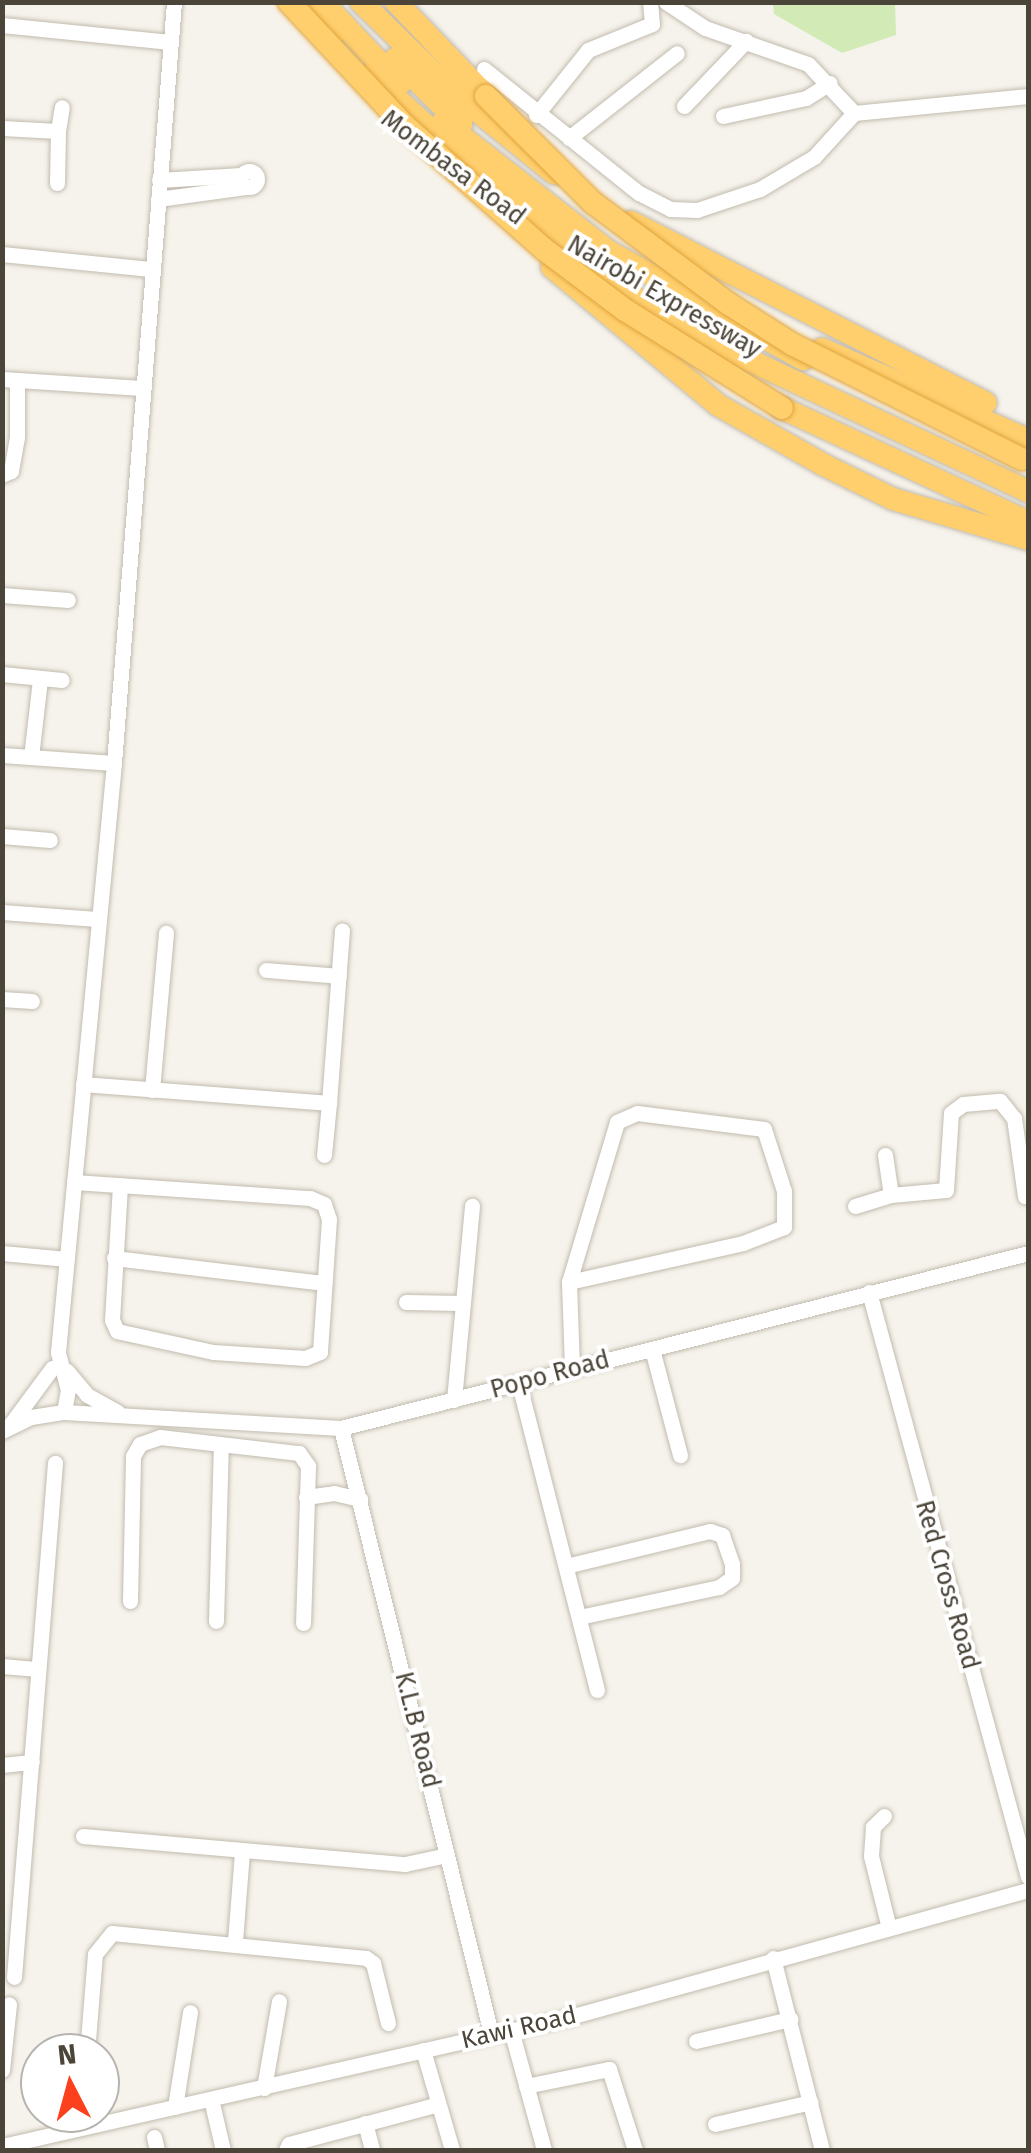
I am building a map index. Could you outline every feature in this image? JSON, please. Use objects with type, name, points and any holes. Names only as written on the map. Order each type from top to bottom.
[{"type":"highway","name":"Mombasa Road","points":[[277,2],[380,114],[599,277],[684,329],[1028,491]]},
{"type":"highway","points":[[288,2],[404,126],[532,240],[625,310],[782,408],[1028,522]]},
{"type":"highway","name":"Nairobi Expressway","points":[[305,2],[418,120],[595,261],[752,350],[1027,454]]},
{"type":"highway","name":"Nairobi Expressway","points":[[324,2],[414,98],[608,251],[769,344],[1027,454]]},
{"type":"highway","name":"Mombasa Road","points":[[341,2],[462,125],[634,254],[714,304],[1027,454]]},
{"type":"highway","points":[[361,2],[450,89],[605,208],[969,394],[1027,454]]},
{"type":"highway","points":[[396,2],[592,202],[729,304],[792,344],[1027,454]]},
{"type":"highway","points":[[481,190],[536,253],[718,405],[894,500],[1028,539]]},
{"type":"street","points":[[5,1430],[59,1412],[48,1390],[58,1368],[114,764],[174,2]]},
{"type":"street","points":[[536,115],[588,50],[652,24],[650,2]]},
{"type":"street","points":[[666,2],[683,17],[808,64],[854,112]]},
{"type":"street","points":[[2,25],[170,42]]},
{"type":"street","points":[[684,106],[746,41]]},
{"type":"street","points":[[568,138],[677,52]]},
{"type":"street","points":[[484,69],[536,115],[639,194],[670,210],[697,210],[760,189],[814,157],[854,112],[1028,96]]},
{"type":"street","points":[[724,116],[806,98],[830,83]]},
{"type":"street","points":[[58,184],[62,107]]},
{"type":"street","points":[[2,128],[58,132]]},
{"type":"street","points":[[158,199],[245,181],[159,180]]},
{"type":"street","points":[[2,254],[150,269]]},
{"type":"street","points":[[2,475],[10,471],[17,438],[10,379],[142,388]]},
{"type":"street","points":[[2,595],[68,600]]},
{"type":"street","points":[[2,674],[62,680]]},
{"type":"street","points":[[30,757],[40,679]]},
{"type":"street","points":[[2,755],[114,764]]},
{"type":"street","points":[[2,836],[50,840]]},
{"type":"street","points":[[2,912],[98,920]]},
{"type":"street","points":[[324,1155],[342,930]]},
{"type":"street","points":[[152,1090],[166,933]]},
{"type":"street","points":[[266,970],[338,976]]},
{"type":"street","points":[[2,999],[32,1001]]},
{"type":"street","points":[[83,1084],[329,1103]]},
{"type":"street","points":[[855,1206],[891,1195],[946,1190],[951,1114],[963,1104],[990,1100],[1014,1118],[1024,1196]]},
{"type":"street","points":[[570,1282],[743,1243],[784,1226],[784,1191],[764,1129],[660,1115],[621,1118],[570,1282],[572,1370]]},
{"type":"street","points":[[886,1155],[891,1195]]},
{"type":"street","points":[[74,1182],[317,1200],[329,1219],[320,1352],[306,1358],[213,1352],[118,1331],[114,1258],[120,1186]]},
{"type":"street","points":[[454,1400],[472,1206]]},
{"type":"street","points":[[2,1253],[67,1259]]},
{"type":"street","name":"Popo Road","points":[[59,1412],[342,1428],[1028,1254]]},
{"type":"street","points":[[114,1258],[325,1283]]},
{"type":"street","name":"Red Cross Road","points":[[869,1292],[1028,1877]]},
{"type":"street","points":[[406,1302],[461,1303]]},
{"type":"street","points":[[652,1349],[680,1455]]},
{"type":"street","points":[[58,1368],[87,1394],[129,1418]]},
{"type":"street","points":[[5,1430],[58,1368]]},
{"type":"street","points":[[519,1384],[597,1690]]},
{"type":"street","name":"K.L.B Road","points":[[342,1428],[490,2033]]},
{"type":"street","points":[[130,1601],[133,1456],[140,1444],[160,1437],[304,1455],[303,1623]]},
{"type":"street","points":[[216,1621],[221,1445]]},
{"type":"street","points":[[14,1977],[11,1918],[32,1762],[35,1669],[54,1463]]},
{"type":"street","points":[[306,1497],[334,1492],[360,1498]]},
{"type":"street","points":[[566,1566],[710,1531],[722,1535],[732,1564],[732,1578],[719,1587],[579,1617]]},
{"type":"street","points":[[2,1666],[35,1669]]},
{"type":"street","points":[[2,1764],[32,1762]]},
{"type":"street","points":[[884,1816],[874,1827],[871,1856],[889,1928]]},
{"type":"street","points":[[84,1836],[242,1853],[405,1864],[448,1855]]},
{"type":"street","points":[[234,1941],[242,1853]]},
{"type":"street","name":"Kawi Road","points":[[2,2146],[512,2030],[754,1970],[773,1958],[1028,1890]]},
{"type":"street","points":[[89,2033],[96,1954],[104,1936],[234,1941],[366,1958],[377,1974],[388,2023]]},
{"type":"street","points":[[773,1958],[822,2150]]},
{"type":"street","points":[[264,2088],[279,2001]]},
{"type":"street","points":[[2,2070],[8,2004]]},
{"type":"street","points":[[175,2107],[190,2012]]},
{"type":"street","points":[[696,2041],[790,2019]]},
{"type":"street","points":[[512,2030],[544,2150]]},
{"type":"street","points":[[423,2050],[452,2150]]},
{"type":"street","points":[[526,2086],[609,2069],[635,2150]]},
{"type":"street","points":[[210,2100],[224,2150]]},
{"type":"street","points":[[715,2124],[811,2102]]},
{"type":"street","points":[[286,2150],[289,2144],[438,2104]]},
{"type":"street","points":[[365,2123],[372,2150]]},
{"type":"green space","points":[[773,3],[895,3],[896,35],[842,53],[774,14]]}]
